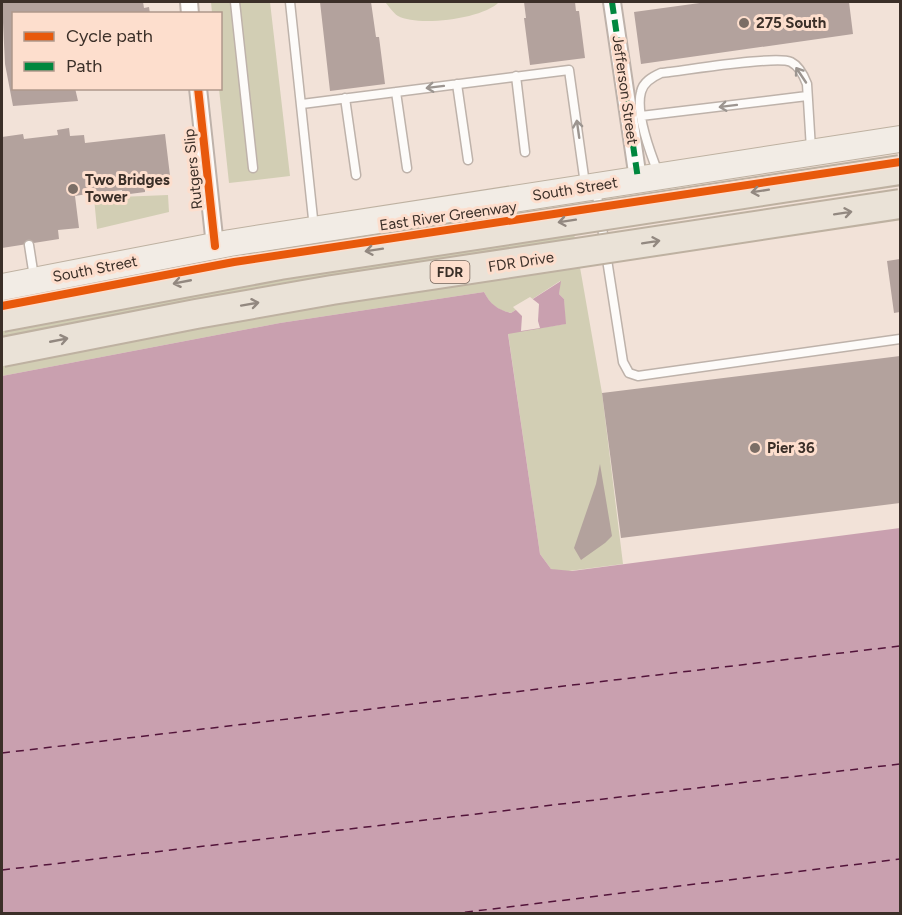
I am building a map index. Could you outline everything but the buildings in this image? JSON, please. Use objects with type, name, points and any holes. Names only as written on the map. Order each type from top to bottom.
[{"type":"highway","name":"FDR","points":[[2,317],[211,276],[900,170]]},
{"type":"highway","name":"FDR Drive","points":[[2,352],[332,290],[900,204]]},
{"type":"main road","name":"South Street","points":[[2,287],[215,246],[900,139]]},
{"type":"street","name":"Jefferson Street","points":[[612,2],[648,177]]},
{"type":"street","name":"Rutgers Slip","points":[[198,90],[215,246]]},
{"type":"lane","points":[[235,2],[253,168]]},
{"type":"lane","points":[[290,2],[315,230]]},
{"type":"lane","points":[[648,177],[650,155],[641,116],[641,91],[649,79],[661,73],[760,62],[790,62],[804,75],[807,84],[811,153]]},
{"type":"lane","points":[[302,104],[570,70],[623,362],[629,373],[638,376],[900,339]]},
{"type":"lane","points":[[516,76],[525,152]]},
{"type":"lane","points":[[457,84],[468,160]]},
{"type":"lane","points":[[396,92],[407,168]]},
{"type":"lane","points":[[641,116],[807,96]]},
{"type":"lane","points":[[345,98],[356,175]]},
{"type":"lane","points":[[29,245],[35,281]]},
{"type":"shaded area","points":[[211,2],[270,2],[290,176],[229,183],[219,90],[222,90],[222,12],[212,12]]},
{"type":"shaded area","points":[[385,2],[499,2],[491,8],[465,17],[420,21],[398,16]]},
{"type":"shaded area","points":[[168,195],[169,212],[97,229],[94,198]]},
{"type":"shaded area","points":[[571,216],[602,393],[623,564],[561,572],[551,569],[540,554],[508,333],[565,324],[564,299],[559,294],[560,281],[511,313],[494,306],[484,292],[280,323],[2,376],[2,312]]},
{"type":"shaded area","points":[[561,281],[559,294],[564,299],[566,324],[508,334],[540,554],[551,569],[572,571],[900,528],[900,913],[2,914],[2,376],[280,323],[484,292],[495,306],[511,313]]},
{"type":"pier","points":[[530,297],[539,304],[540,328],[521,331],[522,316],[513,307]]},
{"type":"ferry route","points":[[2,753],[900,646]]},
{"type":"ferry route","points":[[2,870],[900,764]]},
{"type":"ferry route","points":[[451,914],[900,859]]},
{"type":"marked path","points":[[612,2],[638,179]]},
{"type":"cycle path","points":[[198,90],[215,246]]},
{"type":"cycle path","name":"East River Greenway","points":[[2,306],[234,262],[900,162]]},
{"type":"place","name":"275 South","points":[[744,23]]},
{"type":"place","name":"Two Bridges Tower","points":[[73,189]]},
{"type":"place","name":"Pier 36","points":[[755,448]]}]
